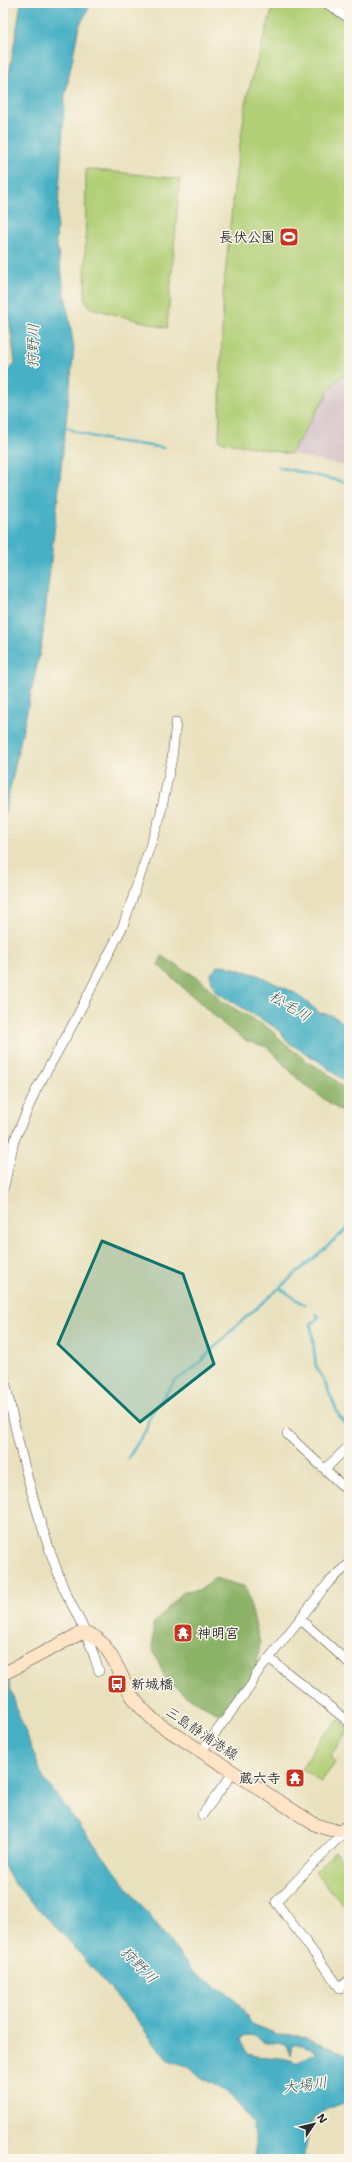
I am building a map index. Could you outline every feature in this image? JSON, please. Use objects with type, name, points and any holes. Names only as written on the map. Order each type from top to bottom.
[{"type":"main road","points":[[3,1674],[82,1634]]},
{"type":"main road","name":"三島静浦港線","points":[[82,1634],[93,1636],[104,1645],[132,1696],[142,1710],[156,1722],[314,1824],[332,1830],[348,1828]]},
{"type":"street","points":[[326,3],[349,18]]},
{"type":"street","points":[[3,1191],[14,1141],[36,1090],[80,1012],[123,926],[160,817],[172,758],[176,722]]},
{"type":"street","points":[[3,1370],[6,1392],[33,1499],[63,1586],[82,1634],[99,1671]]},
{"type":"street","points":[[288,1434],[349,1492]]},
{"type":"street","points":[[325,1469],[349,1446]]},
{"type":"street","points":[[201,1752],[252,1684],[255,1676],[331,1579],[349,1564]]},
{"type":"street","points":[[300,1619],[349,1663]]},
{"type":"street","points":[[269,1658],[349,1722]]},
{"type":"street","points":[[202,1815],[233,1773]]},
{"type":"street","points":[[348,1828],[276,1902],[340,1988],[349,1980]]},
{"type":"highlighted area","points":[[102,1241],[183,1274],[214,1364],[140,1422],[58,1344]]},
{"type":"shaded area","points":[[349,370],[349,467],[290,454],[334,383]]},
{"type":"green space","name":"長伏公園","points":[[274,3],[318,3],[349,24],[349,370],[334,383],[290,454],[219,441],[223,294],[235,179],[247,96]]},
{"type":"green space","points":[[86,169],[180,179],[167,328],[91,308],[85,300]]},
{"type":"green space","points":[[162,956],[201,980],[223,1002],[270,1029],[284,1043],[309,1063],[326,1072],[349,1093],[349,1117],[302,1083],[267,1047],[247,1041],[227,1027],[158,965]]},
{"type":"green space","points":[[215,1578],[246,1587],[260,1643],[255,1676],[223,1716],[190,1698],[166,1680],[153,1650],[153,1624],[184,1591],[200,1590]]},
{"type":"green space","points":[[339,1720],[349,1728],[331,1755],[335,1763],[321,1782],[302,1769],[321,1737]]},
{"type":"green space","points":[[335,1852],[349,1867],[349,1911],[315,1872]]},
{"type":"water","name":"狩野川","points":[[21,3],[92,3],[79,26],[65,96],[56,240],[74,348],[60,478],[42,642],[3,821],[3,375],[15,363],[3,273],[3,110]]},
{"type":"water","name":"松毛川","points":[[223,965],[258,975],[295,993],[320,1013],[331,1015],[349,1026],[349,1085],[320,1062],[289,1043],[279,1030],[215,991],[210,975],[218,966]]},
{"type":"water","points":[[3,1662],[17,1710],[43,1778],[193,1972],[234,1998],[252,2024],[277,2034],[298,2035],[349,2055],[349,2101],[324,2111],[313,2120],[303,2159],[256,2159],[254,2124],[230,2094],[199,2076],[190,2067],[168,2060],[137,2020],[68,1940],[12,1881],[3,1864]],"holes":[[[244,2035],[256,2036],[265,2043],[278,2043],[286,2045],[290,2055],[292,2045],[302,2045],[317,2051],[298,2063],[286,2059],[248,2054],[241,2040]]]},
{"type":"waterway","points":[[64,426],[88,435],[113,441],[164,448]]},
{"type":"waterway","points":[[278,467],[349,483]]},
{"type":"waterway","points":[[128,1458],[146,1430],[149,1417],[175,1381],[192,1370],[236,1326],[349,1227]]},
{"type":"waterway","points":[[281,1289],[305,1305]]},
{"type":"waterway","points":[[316,1314],[319,1317],[311,1324],[316,1366],[339,1416],[349,1428]]},
{"type":"place","name":"長伏公園","points":[[289,237]]},
{"type":"place","name":"神明宮","points":[[183,1633]]},
{"type":"place","name":"新城橋","points":[[117,1684]]},
{"type":"place","name":"蔵六寺","points":[[295,1778]]},
{"type":"water label","name":"大場川","points":[[305,2085]]}]
